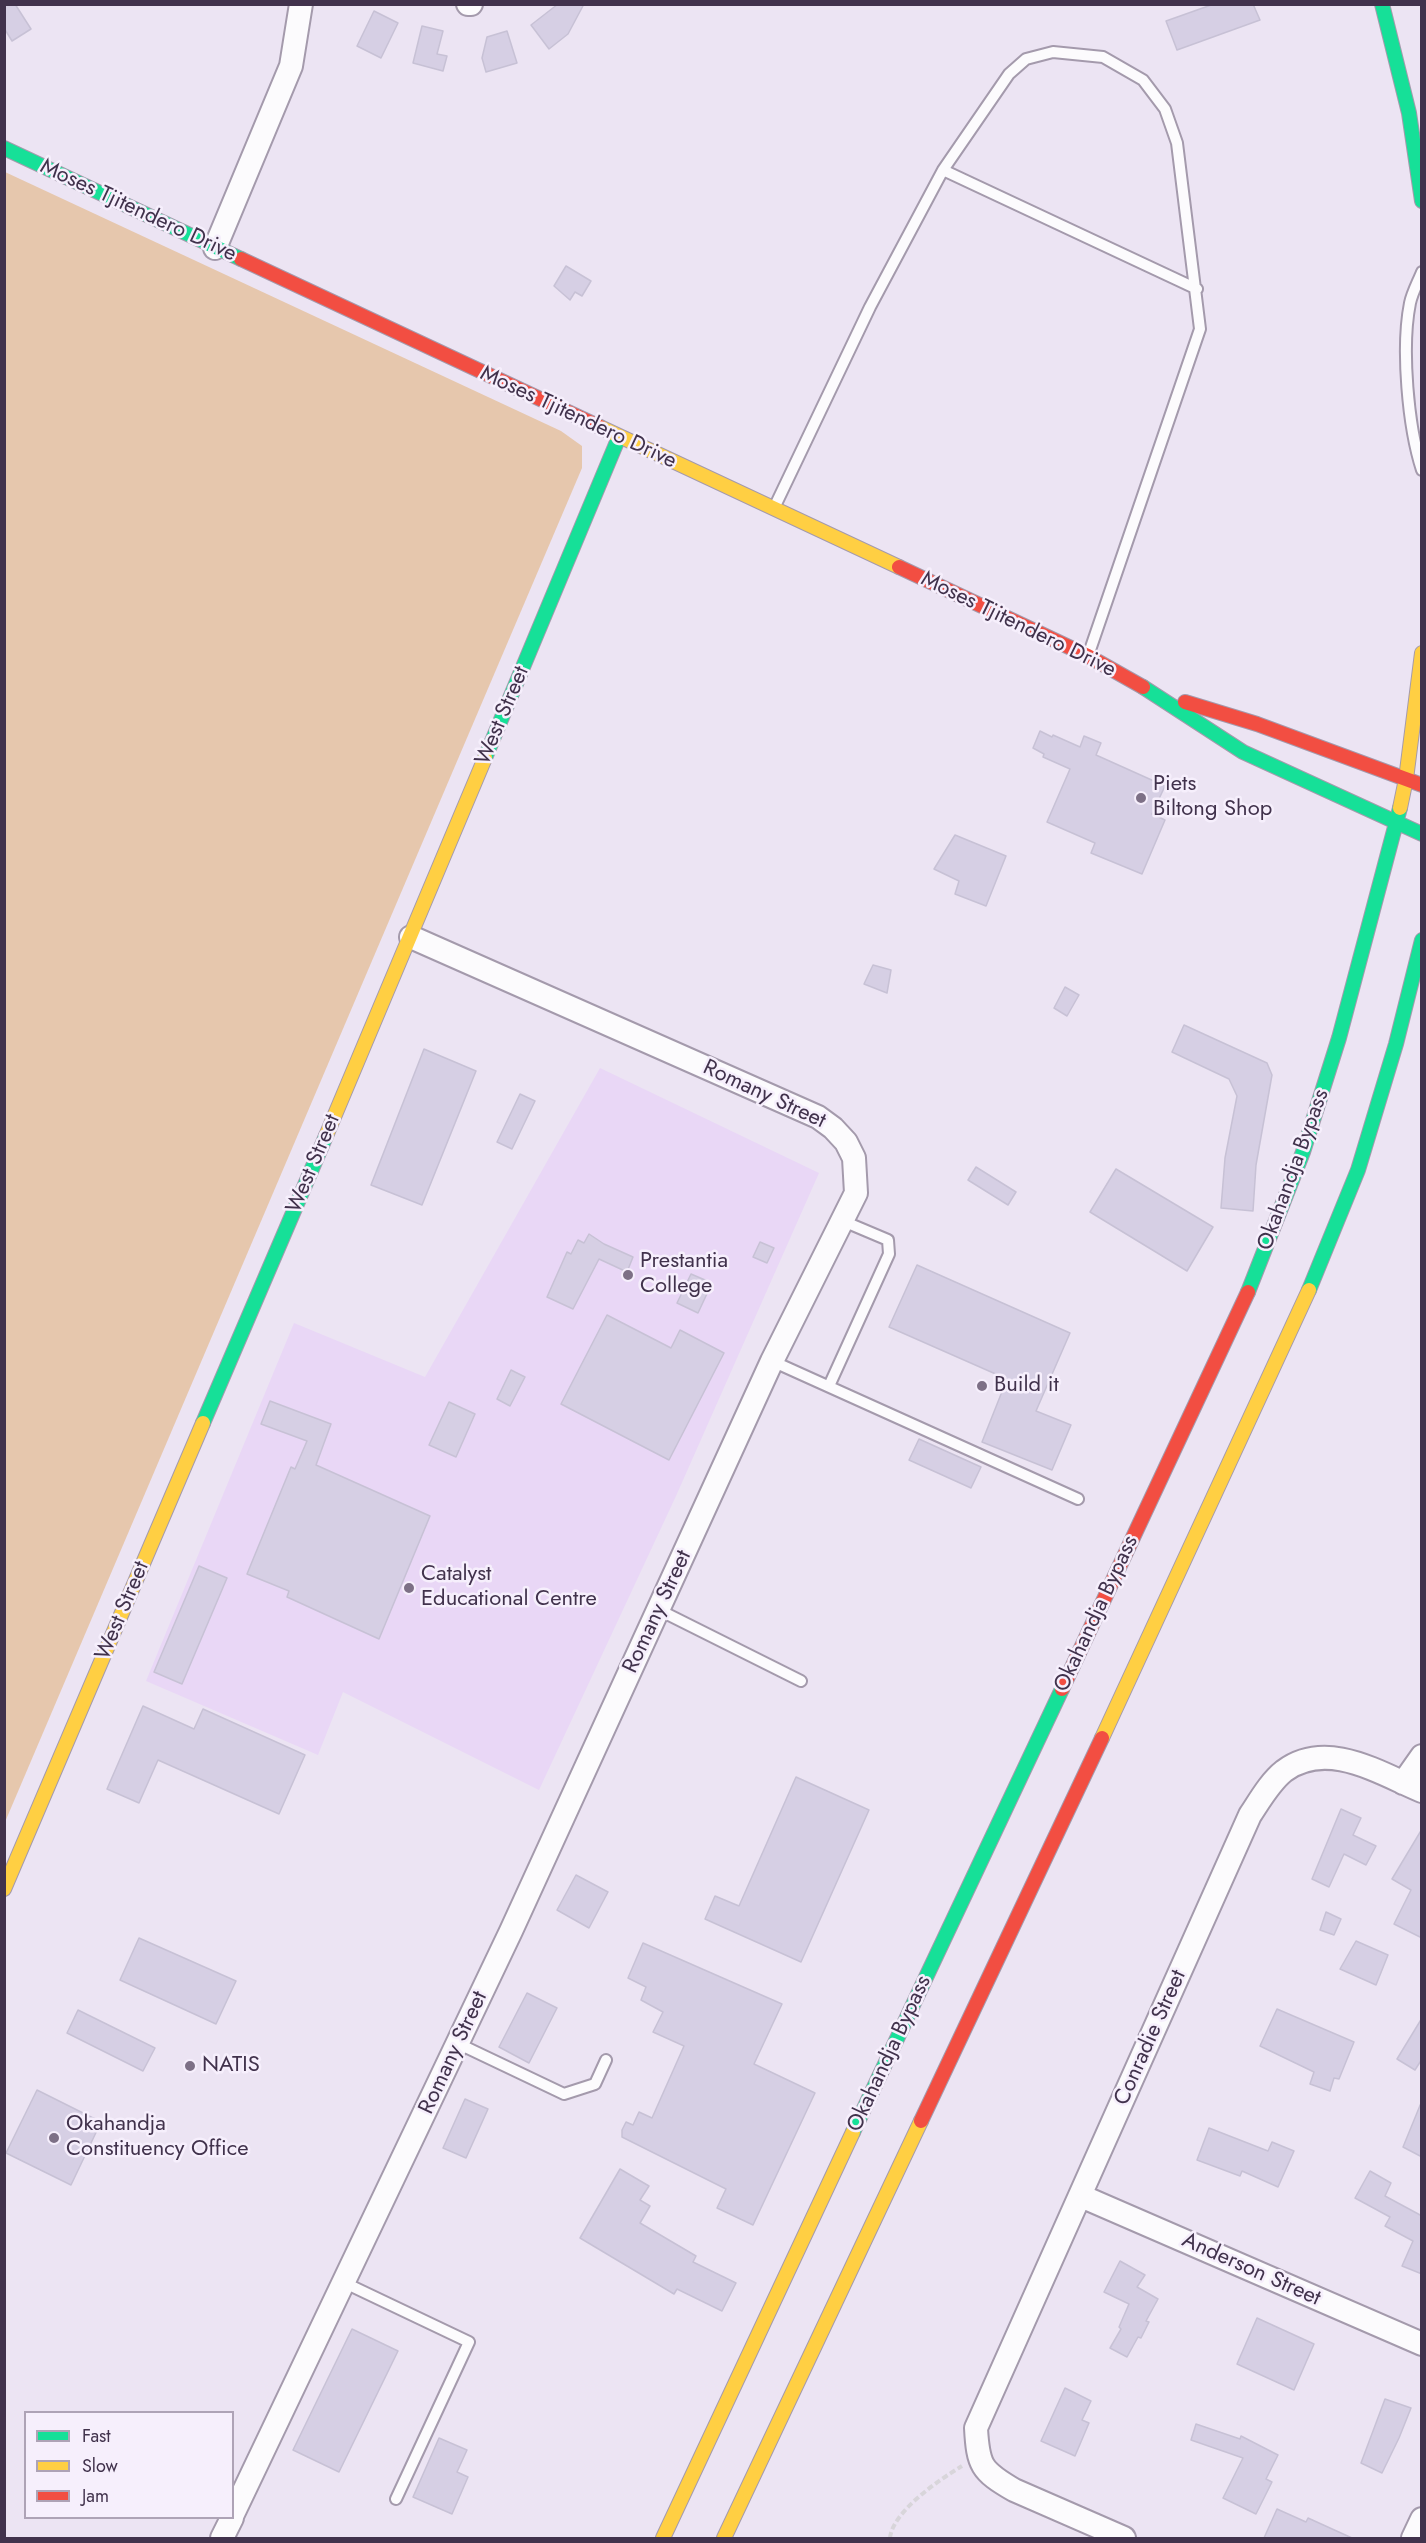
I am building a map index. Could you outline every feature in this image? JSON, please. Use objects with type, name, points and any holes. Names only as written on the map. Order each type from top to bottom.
[{"type":"main road","points":[[1382,4],[1409,113],[1422,201]]},
{"type":"main road","name":"Moses Tjitendero Drive","points":[[4,148],[1088,656],[1150,691],[1243,752],[1422,834]]},
{"type":"main road","name":"West Street","points":[[4,1889],[411,938],[619,437]]},
{"type":"main road","name":"Okahandja Bypass","points":[[663,2538],[1257,1273],[1307,1141],[1339,1038],[1397,823],[1406,779],[1422,652]]},
{"type":"main road","name":"Moses Tjitendero Drive","points":[[1150,691],[1257,724],[1422,785]]},
{"type":"main road","points":[[724,2538],[1106,1730],[1309,1290],[1358,1170],[1396,1044],[1422,940]]},
{"type":"street","points":[[215,248],[291,66],[301,4]]},
{"type":"street","name":"Romany Street","points":[[234,2513],[459,2044],[772,1361],[856,1193],[854,1158],[846,1142],[818,1117],[411,938]]},
{"type":"street","points":[[1412,1787],[1422,1756]]},
{"type":"street","name":"Conradie Street","points":[[978,2456],[976,2428],[1250,1815],[1282,1772],[1302,1760],[1321,1757],[1345,1760],[1412,1787]]},
{"type":"street","name":"Anderson Street","points":[[1081,2196],[1422,2344]]},
{"type":"street","points":[[978,2456],[989,2473],[1014,2490],[1124,2538]]},
{"type":"street","name":"Romany Street","points":[[222,2538],[231,2519]]},
{"type":"street","points":[[1413,2538],[1422,2519]]},
{"type":"lane","points":[[774,509],[870,307],[943,170],[1008,74],[1026,59],[1053,52],[1102,57],[1143,80],[1165,109],[1178,143],[1200,329],[1088,656]]},
{"type":"lane","points":[[943,170],[1197,289]]},
{"type":"lane","points":[[1422,272],[1410,302],[1405,342],[1410,408],[1417,455],[1422,470]]},
{"type":"lane","points":[[829,1386],[889,1254],[888,1240],[843,1221]]},
{"type":"lane","points":[[772,1361],[1078,1499]]},
{"type":"lane","points":[[659,1610],[801,1681]]},
{"type":"lane","points":[[459,2044],[564,2094],[595,2084],[606,2060]]},
{"type":"lane","points":[[345,2283],[469,2342],[396,2499]]},
{"type":"path","points":[[890,2538],[891,2527],[930,2486],[978,2456]]},
{"type":"shaded area","points":[[5,172],[561,431],[582,446],[582,468],[5,1822]]},
{"type":"shaded area","name":"Catalyst Educational Centre","points":[[600,1068],[819,1173],[676,1496],[539,1790],[343,1692],[318,1755],[146,1681],[294,1323],[425,1377]]},
{"type":"building","points":[[4,4],[15,4],[31,29],[12,41],[4,28]]},
{"type":"building","points":[[558,4],[584,4],[568,34],[549,49],[531,25]]},
{"type":"building","points":[[1214,4],[1253,4],[1260,20],[1177,50],[1166,21]]},
{"type":"building","points":[[374,11],[398,23],[381,58],[357,46]]},
{"type":"building","points":[[422,26],[443,31],[437,54],[447,56],[443,71],[413,63]]},
{"type":"building","points":[[507,31],[517,63],[486,72],[482,58],[487,37]]},
{"type":"building","points":[[566,266],[591,281],[582,296],[575,292],[570,300],[554,286]]},
{"type":"building","points":[[1040,731],[1080,747],[1084,736],[1101,743],[1096,755],[1165,786],[1152,814],[1165,820],[1142,874],[1091,853],[1095,843],[1047,822],[1070,769],[1043,757],[1044,754],[1033,748]]},
{"type":"building","points":[[955,835],[1006,856],[986,906],[955,894],[959,881],[934,869]]},
{"type":"building","points":[[873,965],[891,970],[887,993],[864,984]]},
{"type":"building","points":[[1065,987],[1079,995],[1067,1016],[1054,1008]]},
{"type":"building","points":[[1184,1025],[1267,1063],[1272,1075],[1256,1165],[1253,1211],[1221,1208],[1225,1158],[1237,1096],[1229,1079],[1172,1052]]},
{"type":"building","points":[[424,1049],[476,1071],[422,1205],[371,1185]]},
{"type":"building","points":[[520,1094],[535,1101],[512,1149],[497,1142]]},
{"type":"building","points":[[976,1167],[1016,1192],[1008,1205],[968,1180]]},
{"type":"building","points":[[1116,1169],[1213,1227],[1187,1271],[1090,1212]]},
{"type":"building","points":[[589,1234],[604,1244],[633,1257],[627,1272],[599,1259],[573,1309],[547,1297],[567,1252],[571,1254],[578,1240],[584,1243]]},
{"type":"building","points":[[760,1242],[774,1248],[767,1263],[753,1257]]},
{"type":"building","points":[[917,1265],[1070,1333],[1036,1411],[1071,1425],[1052,1470],[982,1442],[1007,1379],[889,1327]]},
{"type":"building","points":[[691,1274],[712,1283],[698,1313],[677,1303]]},
{"type":"building","points":[[607,1315],[671,1348],[680,1330],[724,1353],[669,1460],[561,1404]]},
{"type":"building","points":[[511,1370],[525,1377],[510,1406],[497,1399]]},
{"type":"building","points":[[270,1401],[331,1424],[316,1465],[430,1516],[379,1639],[287,1597],[289,1591],[247,1574],[291,1467],[295,1469],[307,1441],[261,1424]]},
{"type":"building","points":[[449,1402],[475,1414],[456,1457],[429,1445]]},
{"type":"building","points":[[919,1439],[981,1467],[971,1488],[909,1460]]},
{"type":"building","points":[[199,1566],[227,1578],[182,1684],[154,1672]]},
{"type":"building","points":[[143,1706],[194,1729],[203,1709],[305,1755],[279,1814],[158,1760],[139,1803],[107,1789]]},
{"type":"building","points":[[796,1777],[869,1810],[801,1962],[705,1919],[715,1896],[739,1906]]},
{"type":"building","points":[[1341,1809],[1361,1818],[1353,1835],[1376,1846],[1366,1865],[1344,1854],[1329,1887],[1312,1879]]},
{"type":"building","points":[[1422,1829],[1422,1938],[1394,1924],[1411,1890],[1392,1879]]},
{"type":"building","points":[[576,1875],[608,1892],[589,1928],[557,1910]]},
{"type":"building","points":[[1326,1912],[1341,1919],[1334,1935],[1320,1930]]},
{"type":"building","points":[[139,1938],[236,1981],[216,2024],[120,1980]]},
{"type":"building","points":[[1356,1941],[1388,1955],[1376,1985],[1340,1969]]},
{"type":"building","points":[[643,1943],[782,2004],[754,2064],[815,2093],[753,2225],[717,2208],[726,2189],[622,2137],[622,2130],[626,2122],[633,2125],[639,2112],[652,2118],[684,2046],[653,2032],[663,2012],[641,2000],[646,1987],[628,1978]]},
{"type":"building","points":[[527,1993],[557,2008],[529,2063],[499,2047]]},
{"type":"building","points":[[1277,2009],[1354,2042],[1339,2079],[1334,2078],[1330,2091],[1310,2084],[1314,2072],[1260,2046]]},
{"type":"building","points":[[78,2010],[155,2048],[143,2071],[67,2033]]},
{"type":"building","points":[[1422,2018],[1422,2059],[1415,2070],[1397,2059]]},
{"type":"building","name":"Okahandja Constituency Office","points":[[37,2090],[101,2122],[71,2185],[6,2153]]},
{"type":"building","points":[[465,2099],[488,2109],[466,2158],[443,2148]]},
{"type":"building","points":[[1422,2103],[1422,2157],[1403,2147]]},
{"type":"building","points":[[1209,2128],[1268,2151],[1272,2142],[1294,2151],[1278,2187],[1242,2171],[1240,2176],[1197,2160]]},
{"type":"building","points":[[620,2169],[649,2186],[640,2200],[650,2206],[640,2223],[696,2256],[693,2262],[736,2283],[722,2311],[677,2289],[674,2294],[580,2238]]},
{"type":"building","points":[[1370,2171],[1391,2183],[1385,2196],[1422,2216],[1422,2274],[1402,2266],[1413,2241],[1385,2226],[1390,2217],[1355,2198]]},
{"type":"building","points":[[1120,2261],[1145,2275],[1137,2287],[1158,2299],[1146,2321],[1149,2322],[1141,2338],[1138,2337],[1127,2357],[1110,2348],[1121,2329],[1119,2327],[1129,2304],[1104,2292]]},
{"type":"building","points":[[1257,2318],[1314,2344],[1294,2390],[1237,2364]]},
{"type":"building","points":[[352,2329],[398,2351],[339,2472],[293,2450]]},
{"type":"building","points":[[1065,2388],[1091,2401],[1082,2420],[1089,2423],[1075,2456],[1041,2441]]},
{"type":"building","points":[[1385,2399],[1411,2408],[1382,2473],[1361,2463]]},
{"type":"building","points":[[1196,2424],[1240,2439],[1241,2436],[1278,2455],[1266,2479],[1272,2482],[1256,2514],[1223,2498],[1243,2458],[1191,2440]]},
{"type":"building","points":[[439,2438],[467,2450],[457,2472],[468,2477],[452,2514],[413,2497]]},
{"type":"building","points":[[1277,2509],[1306,2522],[1308,2518],[1352,2538],[1264,2538]]},
{"type":"traffic: fast","points":[[1382,4],[1409,113],[1422,201]]},
{"type":"traffic: fast","points":[[4,148],[241,259]]},
{"type":"traffic: fast","points":[[485,758],[619,437]]},
{"type":"traffic: fast","points":[[1143,687],[1243,752],[1422,834]]},
{"type":"traffic: fast","points":[[1248,1292],[1303,1152],[1339,1038],[1400,808]]},
{"type":"traffic: fast","points":[[1309,1290],[1358,1170],[1396,1044],[1422,940]]},
{"type":"traffic: fast","points":[[203,1423],[326,1136]]},
{"type":"traffic: fast","points":[[853,2132],[1062,1689]]},
{"type":"traffic: slow","points":[[600,427],[899,567]]},
{"type":"traffic: slow","points":[[1400,808],[1406,779],[1422,653]]},
{"type":"traffic: slow","points":[[326,1136],[485,758]]},
{"type":"traffic: slow","points":[[1102,1738],[1309,1290]]},
{"type":"traffic: slow","points":[[4,1889],[203,1423]]},
{"type":"traffic: slow","points":[[724,2538],[921,2121]]},
{"type":"traffic: slow","points":[[663,2538],[853,2132]]},
{"type":"traffic: jam","points":[[241,259],[600,427]]},
{"type":"traffic: jam","points":[[899,567],[1088,656],[1143,687]]},
{"type":"traffic: jam","points":[[1185,702],[1257,724],[1422,785]]},
{"type":"traffic: jam","points":[[1062,1689],[1248,1292]]},
{"type":"traffic: jam","points":[[921,2121],[1102,1738]]},
{"type":"place","name":"Piets Biltong Shop","points":[[1141,798]]},
{"type":"place","name":"Prestantia College","points":[[628,1275]]},
{"type":"place","name":"Build it","points":[[982,1386]]},
{"type":"place","name":"Catalyst Educational Centre","points":[[409,1588]]},
{"type":"place","name":"NATIS","points":[[190,2066]]},
{"type":"place","name":"Okahandja Constituency Office","points":[[54,2138]]}]
